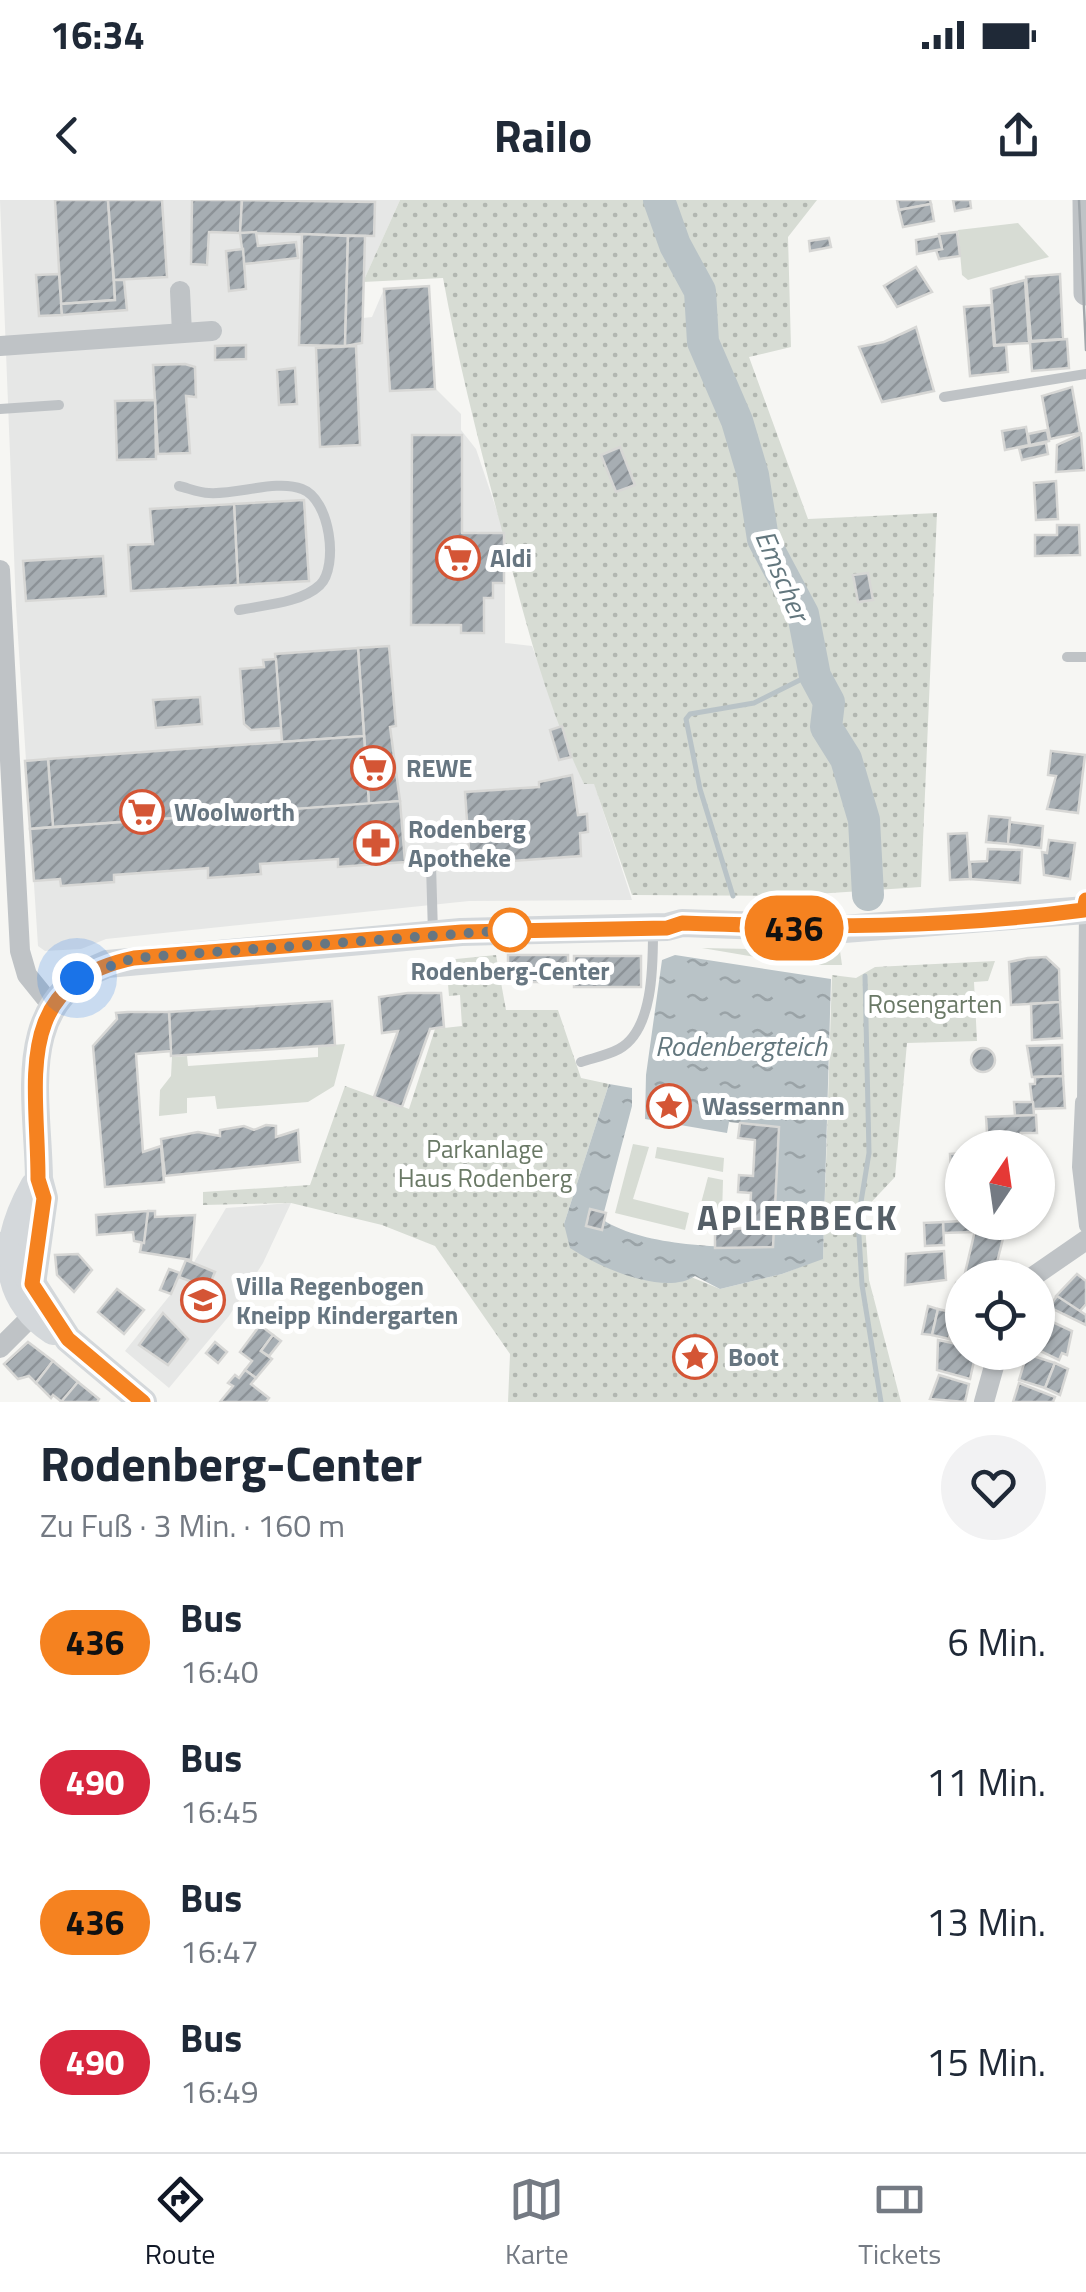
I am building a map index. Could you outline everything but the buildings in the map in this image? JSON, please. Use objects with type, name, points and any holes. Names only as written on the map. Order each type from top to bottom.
[{"type":"main road","points":[[143,1402],[68,1339],[13,1283],[38,1179],[36,1051],[52,1006],[84,972],[134,958],[433,934],[660,928],[682,923],[716,927],[892,928],[1085,907]]},
{"type":"street","points":[[1085,200],[1086,294]]},
{"type":"street","points":[[180,291],[182,333]]},
{"type":"street","points":[[0,346],[212,331]]},
{"type":"street","points":[[0,570],[7,823],[23,966],[52,1006]]},
{"type":"street","points":[[1082,1102],[1079,1167],[1086,1226]]},
{"type":"street","points":[[1055,1261],[1086,1240]]},
{"type":"street","points":[[984,1402],[993,1370]]},
{"type":"lane","points":[[944,397],[1086,374]]},
{"type":"lane","points":[[0,409],[59,405]]},
{"type":"lane","points":[[179,486],[208,494],[300,487],[316,498],[326,516],[327,576],[318,588],[295,598],[239,610]]},
{"type":"lane","points":[[1067,657],[1086,656]]},
{"type":"lane","points":[[430,865],[433,934]]},
{"type":"lane","points":[[1082,1102],[1080,995],[1085,907]]},
{"type":"lane","points":[[581,1062],[618,1049],[639,1028],[660,928]]},
{"type":"shaded area","points":[[0,200],[400,200],[364,280],[363,318],[372,317],[384,289],[429,286],[435,388],[461,414],[461,430],[476,449],[505,535],[505,643],[532,646],[584,784],[594,783],[632,900],[469,901],[106,939],[81,949],[45,951],[38,946],[16,606]]},
{"type":"shaded area","name":"Villa Regenbogen Kneipp Kindergarten","points":[[291,1203],[263,1263],[229,1316],[169,1388],[125,1351],[171,1294],[186,1260],[194,1262],[226,1208]]},
{"type":"green space","points":[[400,200],[817,200],[788,237],[791,347],[749,357],[808,519],[937,513],[921,887],[786,896],[632,895],[594,784],[584,784],[538,663],[479,441],[443,278],[363,282]]},
{"type":"green space","points":[[1018,223],[1049,257],[968,280],[962,275],[958,230]]},
{"type":"green space","points":[[702,948],[840,951],[842,965],[803,965]]},
{"type":"green space","name":"Parkanlage Haus Rodenberg","points":[[496,955],[506,1010],[558,1010],[581,1078],[609,1084],[564,1224],[720,1289],[782,1274],[823,1258],[832,975],[856,978],[875,967],[995,961],[988,981],[974,982],[977,1041],[907,1043],[895,1177],[864,1210],[869,1280],[901,1402],[508,1402],[510,1354],[435,1246],[382,1225],[291,1203],[203,1205],[203,1192],[310,1185],[345,1086],[409,1109],[435,1029],[462,1026],[460,995],[449,996],[446,960]]},
{"type":"green space","points":[[345,1044],[334,1086],[308,1102],[217,1109],[215,1096],[187,1098],[187,1113],[159,1116],[160,1090],[171,1076],[172,1057],[187,1056],[188,1066],[318,1057],[318,1046]]},
{"type":"green space","points":[[633,1144],[649,1147],[633,1199],[689,1213],[685,1230],[615,1213]]},
{"type":"green space","points":[[657,1147],[724,1158],[723,1172],[655,1158]]},
{"type":"green space","points":[[708,1177],[723,1180],[722,1215],[700,1229],[696,1222]]},
{"type":"water","name":"Rodenbergteich","points":[[675,955],[831,979],[823,1259],[720,1289],[695,1276],[666,1283],[631,1277],[570,1248],[564,1224],[609,1084],[632,1088],[632,1106],[604,1212],[590,1209],[606,1222],[650,1238],[728,1247],[773,1247],[778,1127],[729,1122],[727,1133],[645,1119],[646,1075],[662,960]]},
{"type":"waterway","name":"Emscher","points":[[659,200],[675,245],[700,291],[703,342],[737,421],[753,475],[763,539],[803,614],[815,676],[829,702],[826,727],[846,759],[864,820],[868,895]]},
{"type":"waterway","points":[[733,896],[700,789],[686,719],[690,714],[754,703],[814,673]]},
{"type":"waterway","name":"Emscher","points":[[865,976],[869,1153],[858,1220],[862,1285],[881,1402]]},
{"type":"tram line","points":[[1079,200],[1086,350]]},
{"type":"bus line","name":"436","points":[[143,1402],[68,1339],[32,1284],[44,1198],[38,1179],[36,1051],[41,1030],[58,995],[84,972],[134,958],[462,932],[667,928],[682,923],[716,927],[892,928],[1084,910],[1086,900]]},
{"type":"place","name":"Aldi","points":[[458,558]]},
{"type":"place","name":"REWE","points":[[373,768]]},
{"type":"place","name":"Woolworth","points":[[142,812]]},
{"type":"place","name":"Rodenberg Apotheke","points":[[376,843]]},
{"type":"place","name":"Rodenberg-Center","points":[[510,930]]},
{"type":"place","name":"Wassermann","points":[[669,1106]]},
{"type":"place","name":"Villa Regenbogen Kneipp Kindergarten","points":[[203,1300]]},
{"type":"place","name":"Boot","points":[[695,1357]]},
{"type":"district","name":"APLERBECK","points":[[798,1217]]},
{"type":"route","points":[[77,978],[84,972],[134,958],[510,930]]},
{"type":"park label","name":"Rosengarten","points":[[935,1004]]}]
